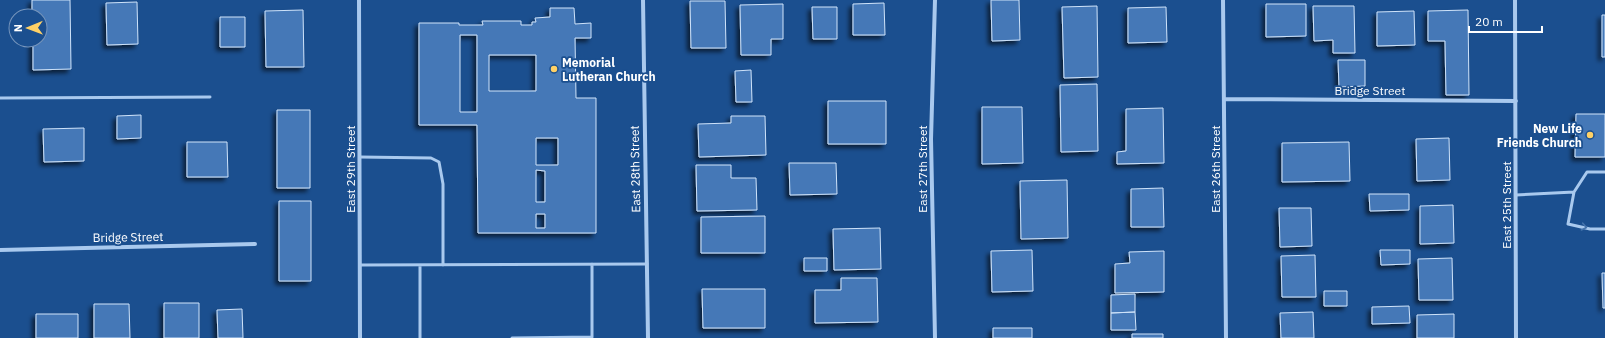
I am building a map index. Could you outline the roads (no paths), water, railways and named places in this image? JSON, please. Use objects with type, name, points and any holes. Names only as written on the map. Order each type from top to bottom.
[{"type":"street","name":"East 29th Street","points":[[359,0],[360,338]]},
{"type":"street","name":"East 28th Street","points":[[643,0],[648,338]]},
{"type":"street","name":"East 27th Street","points":[[935,0],[931,139],[935,338]]},
{"type":"street","name":"East 26th Street","points":[[1223,0],[1226,338]]},
{"type":"street","name":"East 25th Street","points":[[1515,0],[1516,338]]},
{"type":"street","name":"Bridge Street","points":[[1224,98],[1516,101]]},
{"type":"street","name":"Bridge Street","points":[[0,250],[256,244]]},
{"type":"lane","points":[[0,98],[210,97]]},
{"type":"lane","points":[[360,157],[431,158],[439,162],[443,184],[443,265]]},
{"type":"lane","points":[[1605,172],[1587,172],[1574,192],[1568,224],[1590,229],[1605,228]]},
{"type":"lane","points":[[1516,195],[1574,192]]},
{"type":"lane","points":[[512,338],[592,337],[592,264]]},
{"type":"lane","points":[[360,265],[647,264]]},
{"type":"lane","points":[[420,265],[420,338]]},
{"type":"place","name":"Memorial Lutheran Church","points":[[554,69]]},
{"type":"place","name":"New Life Friends Church","points":[[1590,135]]}]
